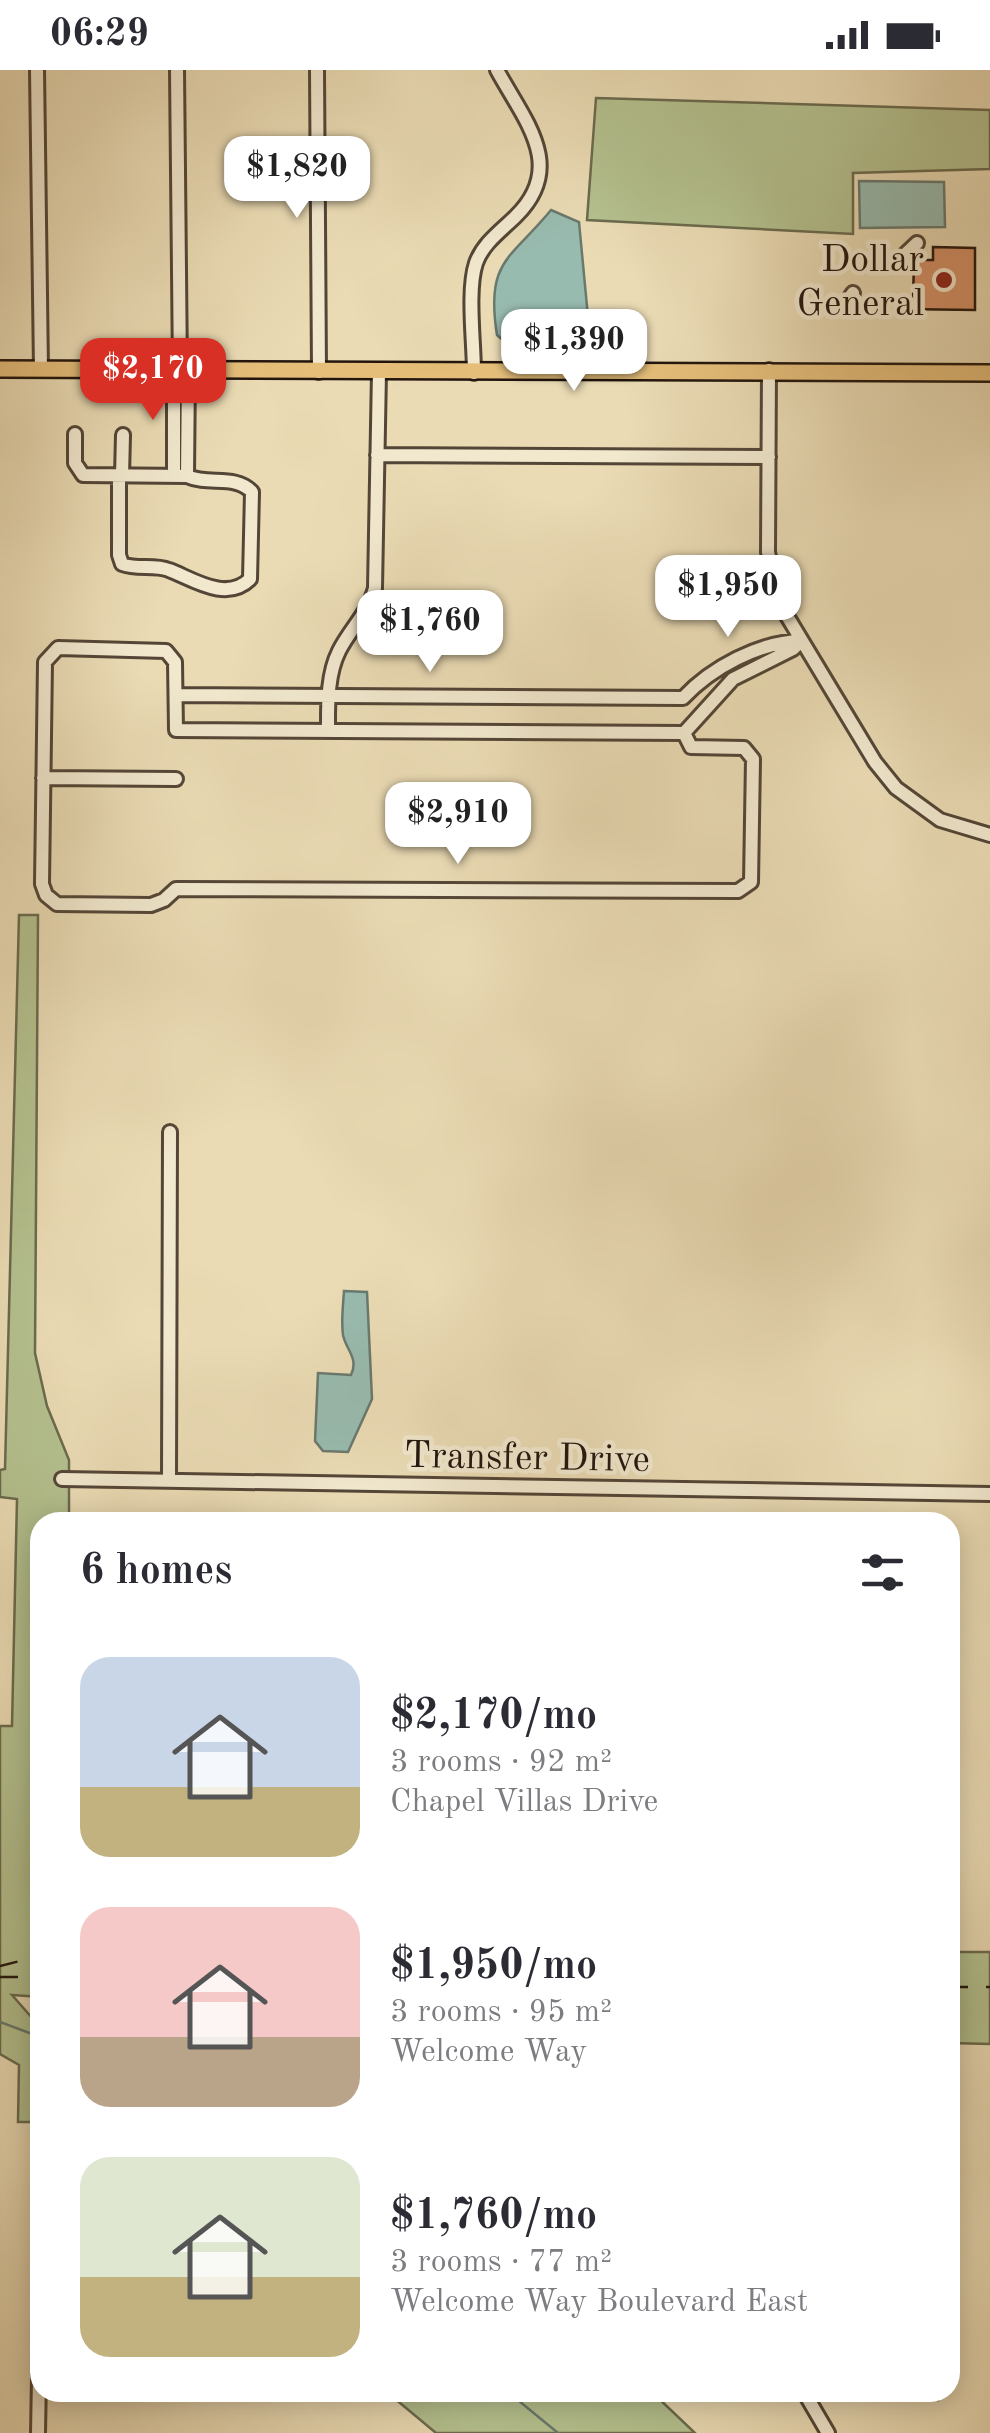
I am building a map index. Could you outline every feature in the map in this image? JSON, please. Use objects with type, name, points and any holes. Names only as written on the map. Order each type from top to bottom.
[{"type":"main road","points":[[0,369],[990,373]]},
{"type":"street","points":[[37,70],[41,370]]},
{"type":"street","points":[[177,70],[180,476]]},
{"type":"street","points":[[317,70],[319,372]]},
{"type":"street","points":[[474,372],[477,260],[489,242],[529,203],[542,172],[537,144],[497,70]]},
{"type":"street","points":[[896,263],[916,243]]},
{"type":"street","points":[[842,308],[853,293]]},
{"type":"street","points":[[769,370],[772,581],[778,601],[875,762],[896,788],[940,820],[990,836]]},
{"type":"street","points":[[328,731],[328,696],[338,654],[371,602],[375,588],[379,372]]},
{"type":"street","points":[[75,434],[78,471],[121,476],[180,476],[198,481],[238,482],[252,492],[250,579],[238,587],[203,586],[166,568],[122,564],[118,554],[121,476],[122,436]]},
{"type":"street","points":[[377,455],[769,458]]},
{"type":"street","points":[[177,695],[683,698],[730,662],[788,641],[801,641]]},
{"type":"street","points":[[684,733],[691,746],[740,748],[749,751],[753,759],[750,884],[738,891],[176,888],[164,900],[148,905],[65,905],[49,898],[42,884],[44,666],[51,652],[61,648],[160,649],[174,660],[176,730],[684,733],[733,680],[801,641]]},
{"type":"street","points":[[43,778],[176,779]]},
{"type":"street","points":[[168,1480],[170,1132]]},
{"type":"street","name":"Transfer Drive","points":[[62,1479],[990,1494]]},
{"type":"street","points":[[38,2433],[39,2402]]},
{"type":"street","points":[[810,2402],[828,2433]]},
{"type":"green space","points":[[596,98],[990,110],[990,169],[853,173],[853,234],[587,220]]},
{"type":"green space","points":[[19,915],[38,915],[35,1353],[47,1406],[69,1460],[69,1512],[30,1512],[30,1996],[12,1995],[30,2016],[30,2122],[18,2122],[19,2065],[0,2054],[0,1726],[12,1726],[17,1499],[0,1497],[0,1470],[5,1469]]},
{"type":"green space","points":[[960,1952],[990,1952],[990,2044],[960,2043]]},
{"type":"green space","points":[[399,2402],[662,2402],[695,2433],[436,2433]]},
{"type":"water","points":[[859,181],[944,182],[945,227],[860,228]]},
{"type":"water","points":[[551,210],[579,222],[588,317],[585,341],[551,347],[515,345],[497,335],[494,310],[498,275],[513,251]]},
{"type":"water","points":[[344,1291],[367,1292],[372,1399],[348,1452],[323,1451],[315,1441],[318,1373],[351,1375],[353,1369],[343,1335]]},
{"type":"building","name":"Dollar General","points":[[933,247],[975,248],[975,310],[901,309],[901,301],[913,302],[914,260],[933,260]]},
{"type":"waterway","points":[[0,2022],[30,2033]]},
{"type":"waterway","points":[[520,2402],[558,2433]]},
{"type":"railway","points":[[0,1966],[30,1958]]},
{"type":"railway","points":[[0,1977],[30,1977]]},
{"type":"railway","points":[[960,1987],[990,1987]]},
{"type":"place","name":"Dollar General","points":[[944,280]]}]
